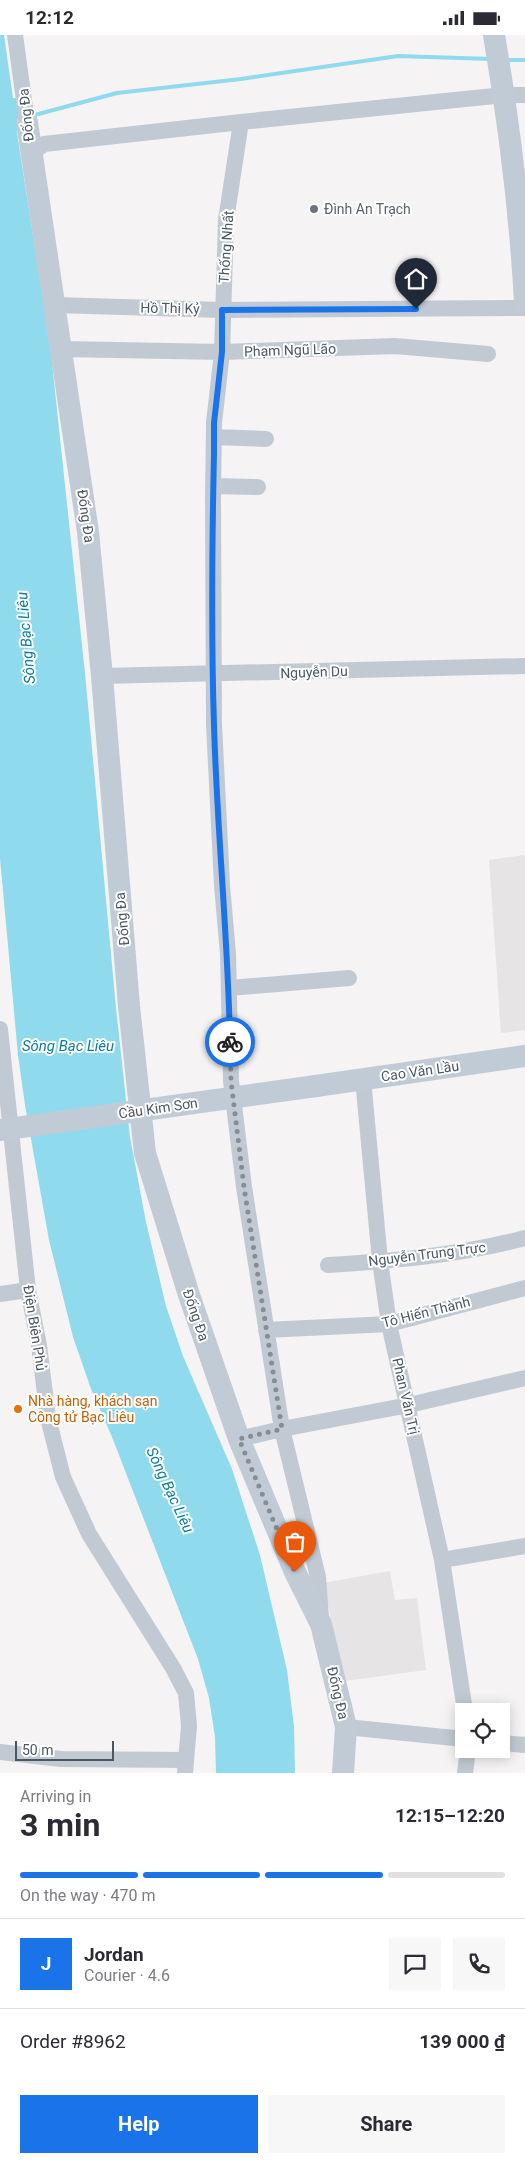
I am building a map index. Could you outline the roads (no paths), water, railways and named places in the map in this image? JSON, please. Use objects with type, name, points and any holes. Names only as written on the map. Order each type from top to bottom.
[{"type":"street","name":"Đống Đa","points":[[15,35],[88,532],[102,676],[129,1006],[145,1153],[189,1295],[239,1439],[295,1572],[321,1624],[346,1727],[343,1773]]},
{"type":"street","points":[[495,38],[501,72],[514,95],[525,301]]},
{"type":"street","points":[[31,154],[44,144],[514,95]]},
{"type":"street","name":"Thống Nhất","points":[[241,122],[226,220],[222,352],[214,437],[213,487],[214,743],[229,988],[231,1081],[244,1187],[282,1429],[318,1577],[321,1624]]},
{"type":"street","name":"Hồ Thị Kỷ","points":[[56,305],[222,310],[525,308]]},
{"type":"street","name":"Phạm Ngũ Lão","points":[[62,349],[222,352],[395,346],[488,354]]},
{"type":"street","points":[[214,437],[266,439]]},
{"type":"street","points":[[213,487],[258,487]]},
{"type":"street","name":"Nguyễn Du","points":[[102,676],[214,675],[525,666]]},
{"type":"street","points":[[229,988],[349,978]]},
{"type":"street","name":"Điện Biên Phủ","points":[[0,1029],[28,1290],[40,1345],[48,1418],[63,1477],[90,1534],[173,1668],[186,1693],[189,1726],[186,1766]]},
{"type":"street","name":"Cao Văn Lầu","points":[[316,1086],[525,1056]]},
{"type":"street","name":"Phan Văn Trị","points":[[363,1079],[380,1261],[389,1324],[442,1559],[464,1703]]},
{"type":"street","name":"Cầu Kim Sơn","points":[[0,1130],[316,1086]]},
{"type":"street","name":"Nguyễn Trung Trực","points":[[328,1265],[380,1261],[497,1245],[525,1238]]},
{"type":"street","name":"Tô Hiến Thành","points":[[266,1330],[389,1324],[525,1288]]},
{"type":"street","points":[[0,1294],[28,1290]]},
{"type":"street","points":[[239,1439],[408,1405],[525,1378]]},
{"type":"street","points":[[442,1559],[525,1546]]},
{"type":"street","points":[[346,1727],[455,1738]]},
{"type":"street","points":[[510,1744],[525,1745]]},
{"type":"street","points":[[0,1752],[61,1759],[186,1766]]},
{"type":"street","points":[[466,1773],[467,1758]]},
{"type":"water","name":"Sông Bạc Liêu","points":[[0,35],[4,35],[13,98],[20,98],[17,133],[50,344],[85,673],[130,1137],[146,1222],[166,1306],[183,1356],[232,1469],[260,1555],[287,1670],[294,1726],[295,1773],[216,1773],[215,1737],[209,1698],[198,1659],[112,1437],[91,1389],[73,1337],[49,1240],[25,1105],[18,1055],[0,858]]},
{"type":"waterway","points":[[31,116],[117,93],[241,79],[398,56],[491,59]]},
{"type":"waterway","points":[[506,60],[525,60]]},
{"type":"place","name":"Đình An Trạch","points":[[314,209]]},
{"type":"place","name":"Nhà hàng, khách sạn Công tử Bạc Liêu","points":[[18,1409]]}]
